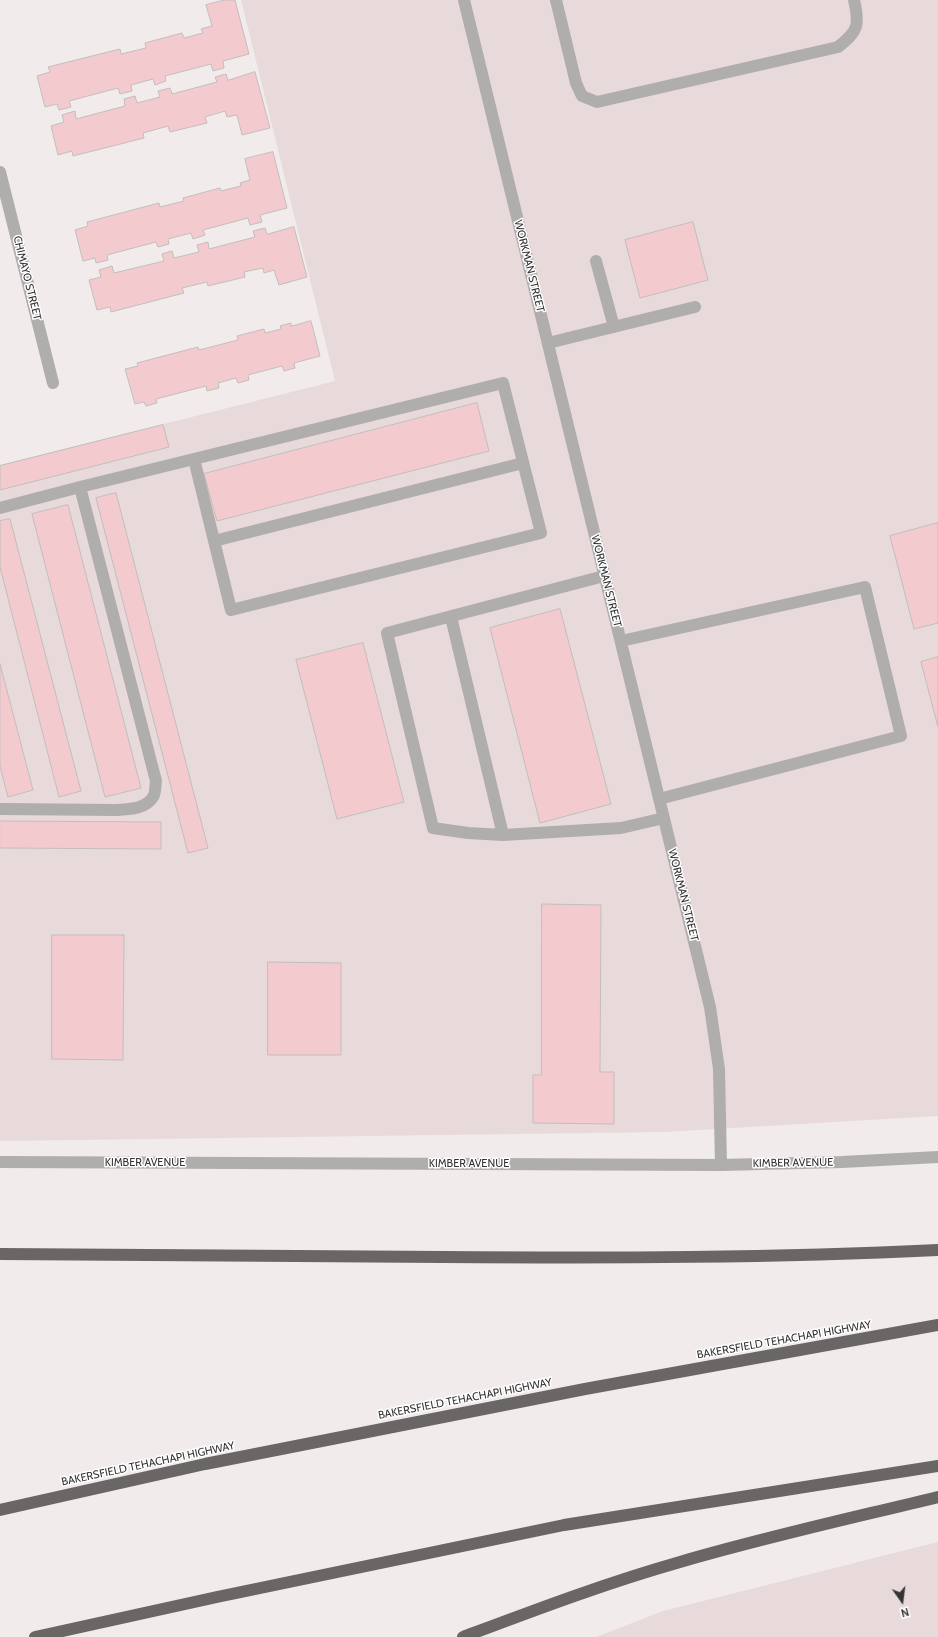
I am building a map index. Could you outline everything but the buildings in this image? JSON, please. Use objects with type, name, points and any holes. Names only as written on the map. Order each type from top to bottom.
[{"type":"highway","points":[[0,1254],[628,1258],[853,1254],[938,1250]]},
{"type":"highway","name":"BAKERSFIELD TEHACHAPI HIGHWAY","points":[[0,1510],[205,1464],[570,1392],[938,1326]]},
{"type":"highway","points":[[35,1637],[217,1597],[564,1525],[938,1466]]},
{"type":"highway","points":[[463,1637],[565,1599],[679,1562],[799,1529],[938,1497]]},
{"type":"street","name":"WORKMAN STREET","points":[[464,0],[710,1007],[719,1069],[722,1165]]},
{"type":"street","points":[[556,0],[576,83],[582,96],[597,102],[838,48],[853,35],[858,18],[854,0]]},
{"type":"street","name":"CHIMAYO STREET","points":[[0,174],[53,383]]},
{"type":"street","points":[[596,261],[614,327]]},
{"type":"street","points":[[548,343],[695,307]]},
{"type":"street","points":[[0,508],[80,487],[503,383],[541,533],[231,610],[194,459]]},
{"type":"street","points":[[214,542],[523,463]]},
{"type":"street","points":[[0,809],[134,809],[146,804],[154,796],[156,781],[80,487]]},
{"type":"street","points":[[604,576],[388,633],[433,828],[468,833],[504,835],[622,828],[664,818]]},
{"type":"street","points":[[621,641],[865,587],[901,736],[659,800]]},
{"type":"street","points":[[452,617],[504,835]]},
{"type":"street","name":"KIMBER AVENUE","points":[[0,1162],[722,1165],[842,1162],[938,1157]]},
{"type":"shaded area","points":[[241,0],[938,0],[938,1116],[665,1132],[0,1141],[0,465],[335,381]]},
{"type":"shaded area","points":[[938,1542],[938,1637],[596,1637],[663,1611]]}]
